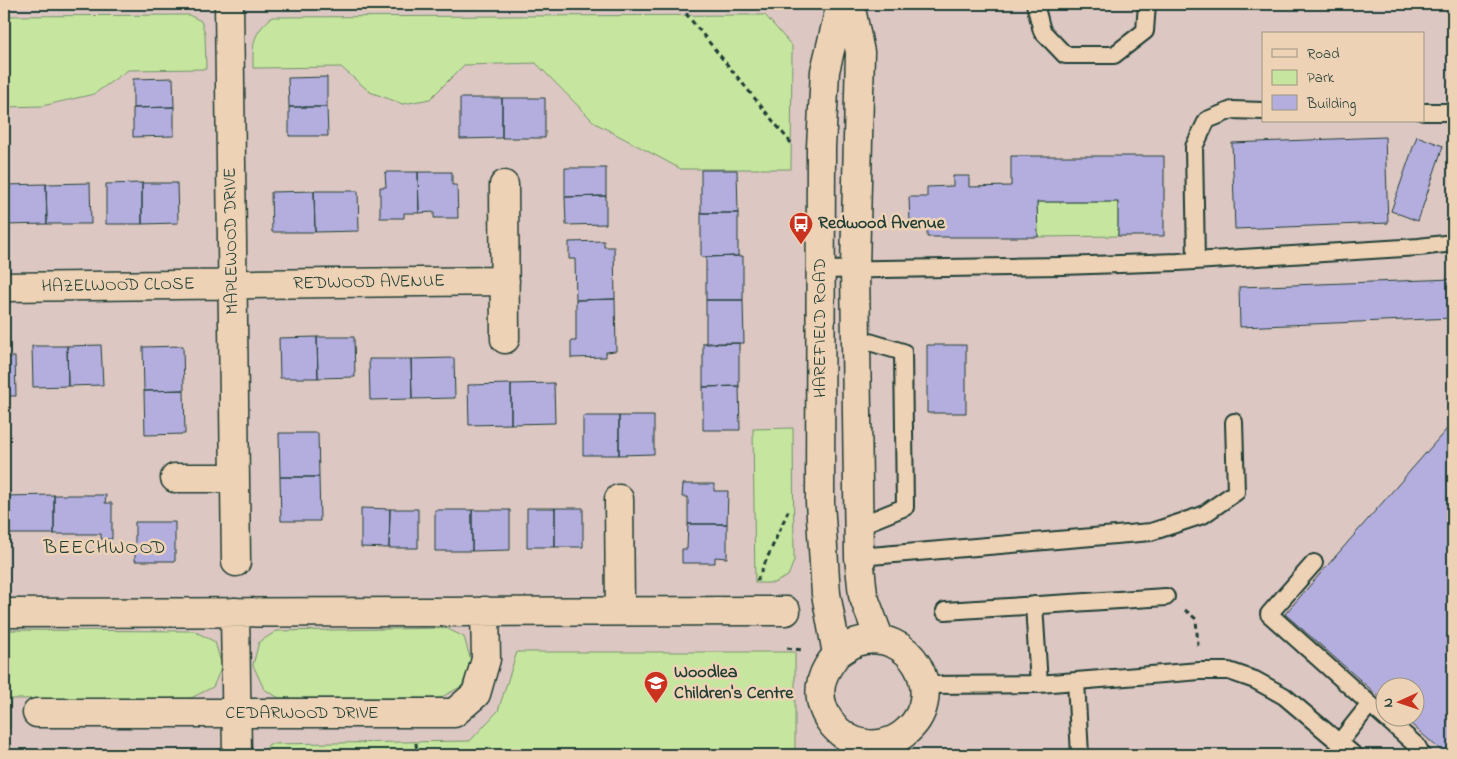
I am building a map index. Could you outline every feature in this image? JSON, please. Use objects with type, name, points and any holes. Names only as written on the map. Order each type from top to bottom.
[{"type":"street","name":"MAPLEWOOD DRIVE","points":[[229,4],[236,562]]},
{"type":"street","name":"HAREFIELD ROAD","points":[[838,654],[826,594],[820,502],[821,147],[825,72],[841,4]]},
{"type":"street","name":"HAREFIELD ROAD","points":[[850,4],[860,52],[855,269],[859,557],[862,595],[880,640]]},
{"type":"street","points":[[504,185],[505,339]]},
{"type":"street","name":"REDWOOD AVENUE","points":[[233,284],[505,281]]},
{"type":"street","name":"HAZELWOOD CLOSE","points":[[4,287],[233,284]]},
{"type":"street","points":[[175,478],[235,478]]},
{"type":"street","points":[[619,499],[620,611]]},
{"type":"street","name":"CEDARWOOD DRIVE","points":[[37,714],[454,713],[476,694],[486,659],[485,611]]},
{"type":"street","points":[[4,613],[786,611]]},
{"type":"street","points":[[235,612],[237,755]]},
{"type":"street","points":[[880,640],[896,645],[910,655],[920,669],[925,685],[925,699],[921,713],[909,730],[890,748],[857,742],[845,746],[825,714],[821,698],[822,682],[827,667],[838,654],[857,642],[880,640]]},
{"type":"lane","points":[[1035,4],[1042,31],[1065,55],[1114,54],[1146,31],[1147,4]]},
{"type":"lane","points":[[1196,261],[1194,147],[1207,120],[1232,110],[1262,111]]},
{"type":"lane","points":[[1424,112],[1453,112]]},
{"type":"lane","points":[[821,270],[1062,266],[1196,261],[1419,248],[1453,242]]},
{"type":"lane","points":[[856,338],[903,352],[904,381],[905,507],[858,526]]},
{"type":"lane","points":[[859,557],[1151,532],[1203,515],[1236,492],[1234,422]]},
{"type":"lane","points":[[1314,563],[1269,614],[1417,746],[1422,755]]},
{"type":"lane","points":[[945,611],[1166,597]]},
{"type":"lane","points":[[1034,606],[1039,684]]},
{"type":"lane","points":[[925,685],[1039,684],[1200,671],[1229,671],[1255,680],[1284,696],[1354,755]]},
{"type":"lane","points":[[1076,682],[1080,748],[1092,755]]},
{"type":"lane","points":[[1339,743],[1370,704]]},
{"type":"path","points":[[687,4],[687,15],[791,143],[821,147]]},
{"type":"path","points":[[743,611],[792,503],[820,502]]},
{"type":"path","points":[[1166,597],[1196,619],[1200,671]]},
{"type":"green space","points":[[189,15],[201,21],[205,33],[206,69],[128,70],[94,94],[42,106],[4,107],[4,16]]},
{"type":"green space","points":[[765,15],[792,46],[791,169],[681,169],[595,123],[536,63],[464,65],[430,99],[403,104],[370,92],[341,67],[253,68],[253,52],[257,34],[272,17]]},
{"type":"green space","points":[[1037,202],[1118,202],[1118,236],[1038,237]]},
{"type":"green space","points":[[793,428],[794,561],[788,576],[774,583],[755,583],[753,429]]},
{"type":"green space","points":[[446,628],[464,637],[471,661],[462,686],[440,698],[279,698],[264,689],[253,665],[259,642],[277,631]]},
{"type":"green space","points":[[4,630],[194,631],[215,642],[222,666],[213,687],[191,698],[10,699],[10,728],[4,728]]},
{"type":"green space","name":"Woodlea Children's Centre","points":[[517,652],[795,652],[795,755],[262,755],[269,744],[470,741],[498,711]]},
{"type":"building","points":[[327,77],[327,107],[289,107],[288,78]]},
{"type":"building","points":[[173,78],[174,107],[133,108],[133,79]]},
{"type":"building","points":[[460,98],[502,98],[502,138],[460,139]]},
{"type":"building","points":[[502,98],[545,98],[545,138],[502,138]]},
{"type":"building","points":[[174,107],[174,136],[133,137],[133,108]]},
{"type":"building","points":[[289,107],[327,107],[328,136],[289,136]]},
{"type":"building","points":[[1417,136],[1443,146],[1418,221],[1391,211]]},
{"type":"building","points":[[1385,137],[1388,223],[1235,229],[1232,143]]},
{"type":"building","points":[[1011,156],[1164,156],[1164,236],[1118,236],[1118,202],[1037,202],[1038,237],[927,237],[927,223],[910,223],[909,197],[927,197],[927,187],[953,186],[953,176],[969,176],[969,187],[1011,186]]},
{"type":"building","points":[[565,168],[606,168],[606,196],[565,197]]},
{"type":"building","points":[[701,170],[737,170],[738,213],[701,213]]},
{"type":"building","points":[[385,172],[418,172],[419,213],[404,213],[404,218],[380,218],[380,187],[386,187]]},
{"type":"building","points":[[418,172],[452,172],[452,185],[457,185],[458,218],[434,218],[434,212],[419,213]]},
{"type":"building","points":[[90,183],[91,224],[47,224],[46,184]]},
{"type":"building","points":[[142,183],[177,183],[178,223],[142,224]]},
{"type":"building","points":[[142,183],[142,224],[106,224],[106,184]]},
{"type":"building","points":[[46,184],[47,224],[4,225],[4,185]]},
{"type":"building","points":[[314,191],[358,191],[359,231],[315,232]]},
{"type":"building","points":[[314,191],[315,232],[272,232],[271,192]]},
{"type":"building","points":[[606,196],[606,224],[566,225],[565,197]]},
{"type":"building","points":[[701,213],[738,213],[738,256],[701,257]]},
{"type":"building","points":[[604,241],[604,247],[614,247],[615,299],[576,300],[575,259],[569,259],[569,242]]},
{"type":"building","points":[[743,256],[743,300],[706,300],[706,257]]},
{"type":"building","points":[[1453,279],[1453,318],[1240,327],[1239,287]]},
{"type":"building","points":[[615,299],[616,351],[606,352],[606,357],[571,358],[571,341],[576,341],[576,300]]},
{"type":"building","points":[[706,300],[743,300],[744,343],[706,344]]},
{"type":"building","points":[[317,337],[354,337],[355,377],[318,378]]},
{"type":"building","points":[[317,337],[318,378],[280,378],[279,338]]},
{"type":"building","points":[[703,343],[739,343],[739,386],[703,387]]},
{"type":"building","points":[[101,345],[103,385],[68,386],[67,346]]},
{"type":"building","points":[[927,345],[966,345],[966,413],[927,413]]},
{"type":"building","points":[[32,346],[67,346],[68,386],[33,387]]},
{"type":"building","points":[[183,346],[184,390],[144,391],[143,347]]},
{"type":"building","points":[[4,357],[15,357],[16,396],[4,396]]},
{"type":"building","points":[[454,358],[455,398],[412,399],[411,359]]},
{"type":"building","points":[[369,359],[411,359],[412,399],[370,400]]},
{"type":"building","points":[[554,383],[555,423],[511,424],[511,384]]},
{"type":"building","points":[[511,384],[511,424],[469,425],[468,385]]},
{"type":"building","points":[[739,386],[740,430],[703,430],[703,387]]},
{"type":"building","points":[[184,390],[185,434],[145,435],[144,391]]},
{"type":"building","points":[[583,416],[619,416],[619,455],[583,455]]},
{"type":"building","points":[[619,416],[654,416],[654,454],[619,455]]},
{"type":"building","points":[[1453,422],[1453,755],[1446,755],[1413,726],[1424,726],[1424,676],[1374,676],[1374,692],[1285,614]]},
{"type":"building","points":[[279,433],[318,433],[319,477],[280,477]]},
{"type":"building","points":[[280,477],[319,477],[320,521],[281,521]]},
{"type":"building","points":[[683,484],[714,484],[714,491],[728,491],[727,524],[688,524],[688,497],[682,497]]},
{"type":"building","points":[[54,495],[106,495],[105,503],[112,503],[112,539],[101,539],[101,534],[54,534]]},
{"type":"building","points":[[54,495],[54,534],[9,534],[8,539],[4,539],[4,496]]},
{"type":"building","points":[[361,508],[390,509],[389,548],[361,547]]},
{"type":"building","points":[[527,508],[555,508],[555,547],[527,547]]},
{"type":"building","points":[[555,508],[583,508],[583,547],[555,547]]},
{"type":"building","points":[[390,509],[418,509],[418,548],[389,548]]},
{"type":"building","points":[[435,510],[472,510],[472,551],[435,551]]},
{"type":"building","points":[[472,510],[510,510],[510,550],[472,551]]},
{"type":"building","points":[[135,522],[175,522],[175,561],[135,561]]},
{"type":"building","points":[[688,524],[727,524],[727,558],[715,557],[715,563],[682,563],[682,549],[687,549]]},
{"type":"place","name":"Redwood Avenue","points":[[801,245]]},
{"type":"place","name":"Woodlea Children's Centre","points":[[656,704]]},
{"type":"district","name":"BEECHWOOD","points":[[105,548]]}]
